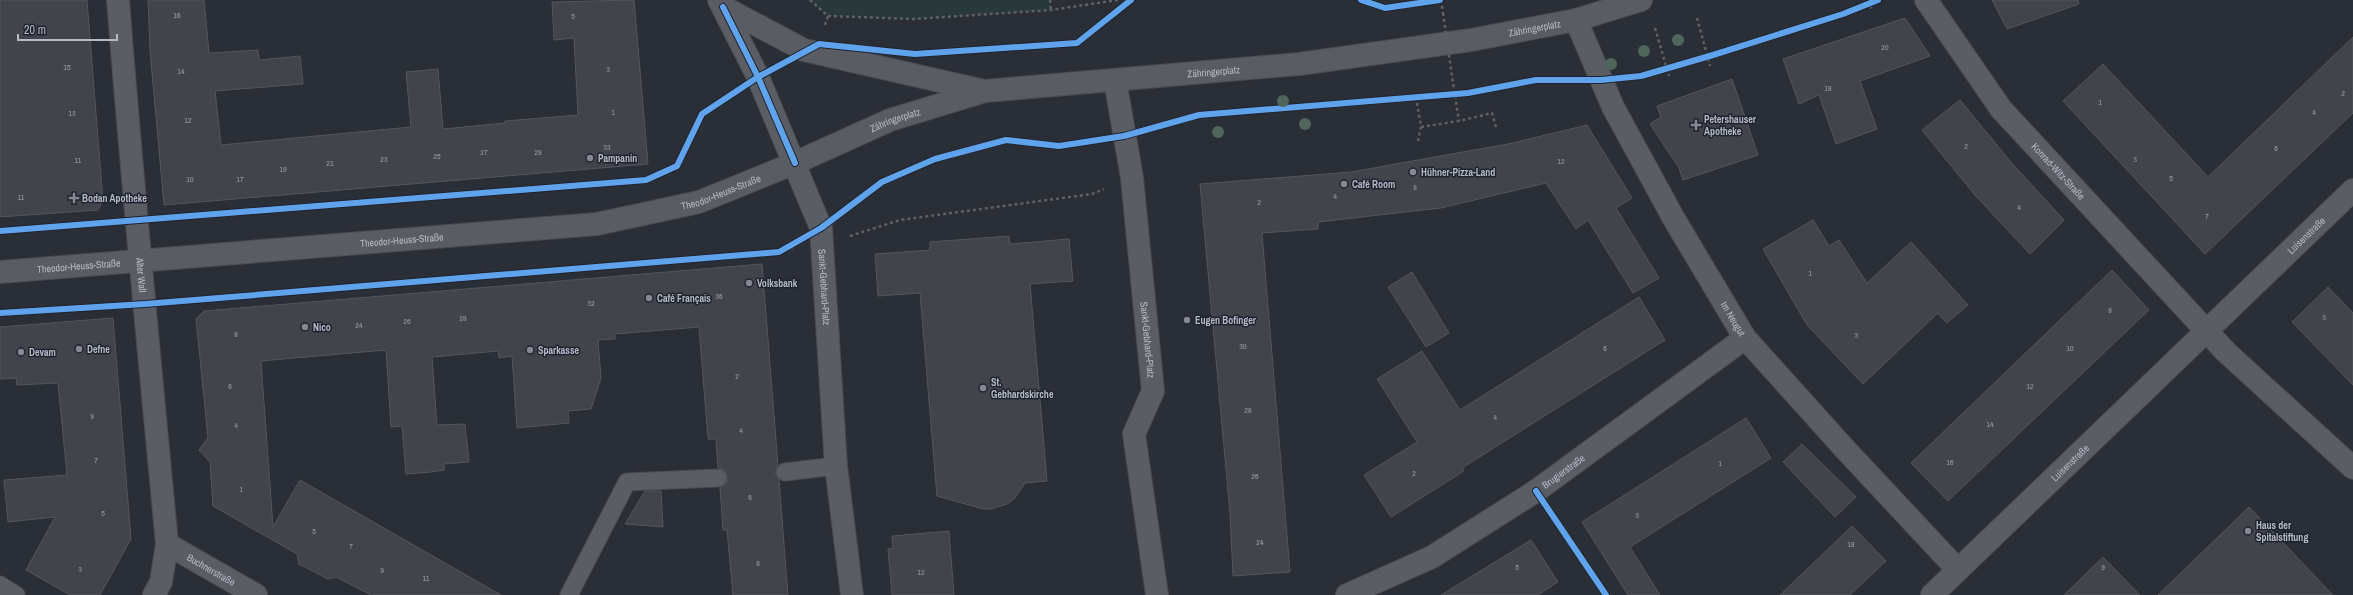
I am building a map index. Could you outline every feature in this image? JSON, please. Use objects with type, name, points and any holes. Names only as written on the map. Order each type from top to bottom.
[{"type":"main road","name":"Zähringerplatz","points":[[795,163],[890,120],[985,91],[1307,63],[1471,40],[1576,20],[1641,0]]},
{"type":"main road","points":[[721,3],[804,50],[985,91]]},
{"type":"main road","name":"Theodor-Heuss-Straße","points":[[0,272],[598,224],[699,202],[795,163]]},
{"type":"street","name":"Alter Wall","points":[[118,0],[140,260],[167,544],[161,582],[154,595]]},
{"type":"street","name":"Konrad-Witz-Straße","points":[[1926,0],[2001,109],[2207,330]]},
{"type":"street","name":"Sankt-Gebhard-Platz","points":[[721,3],[758,77],[795,163],[822,235],[836,466],[852,595]]},
{"type":"street","name":"Im Neugut","points":[[1576,20],[1613,107],[1674,219],[1745,338],[1958,570]]},
{"type":"street","name":"Sankt-Gebhard-Platz","points":[[1115,80],[1132,178],[1153,391],[1134,434],[1157,595]]},
{"type":"street","name":"Luisenstraße","points":[[1932,595],[2353,190]]},
{"type":"street","points":[[2207,330],[2226,352],[2353,468]]},
{"type":"street","name":"Brugierstraße","points":[[1347,595],[1432,557],[1530,495],[1745,338]]},
{"type":"street","name":"Buchnerstraße","points":[[167,544],[256,595]]},
{"type":"lane","points":[[785,472],[836,466]]},
{"type":"lane","points":[[569,595],[627,482],[718,478]]},
{"type":"lane","points":[[0,585],[16,595]]},
{"type":"path","points":[[810,0],[828,16],[914,19],[1051,10],[1118,0]]},
{"type":"path","points":[[1050,0],[1051,10]]},
{"type":"path","points":[[1438,0],[1459,121]]},
{"type":"path","points":[[1863,6],[1878,0]]},
{"type":"path","points":[[1697,18],[1710,56],[1710,66]]},
{"type":"path","points":[[1655,28],[1663,69],[1669,76]]},
{"type":"path","points":[[1700,59],[1710,56]]},
{"type":"path","points":[[1663,69],[1673,66]]},
{"type":"path","points":[[1446,95],[1461,93]]},
{"type":"path","points":[[1409,98],[1424,96]]},
{"type":"path","points":[[1416,97],[1421,126],[1418,141]]},
{"type":"path","points":[[1421,126],[1459,121],[1492,113],[1496,127]]},
{"type":"path","points":[[778,252],[822,235],[844,238],[900,220],[1092,194],[1132,178]]},
{"type":"path","points":[[778,252],[822,235]]},
{"type":"shaded area","points":[[810,0],[1050,0],[1051,10],[914,19],[828,16]]},
{"type":"building","points":[[0,0],[87,0],[103,201],[98,210],[0,217]]},
{"type":"building","points":[[148,0],[204,0],[209,53],[258,50],[259,60],[300,56],[303,84],[215,91],[221,145],[411,127],[406,72],[438,69],[443,129],[505,123],[505,121],[578,115],[574,38],[554,40],[552,2],[634,0],[648,164],[164,205],[150,51]]},
{"type":"building","points":[[1992,0],[2078,0],[2079,4],[2007,29]]},
{"type":"building","points":[[1905,18],[1930,56],[1860,81],[1877,129],[1836,144],[1819,95],[1799,104],[1783,59]]},
{"type":"building","points":[[2353,37],[2353,113],[2205,254],[2063,101],[2103,64],[2208,177]]},
{"type":"building","points":[[1732,79],[1758,155],[1683,180],[1679,168],[1650,124],[1661,117],[1657,106]]},
{"type":"building","points":[[1960,100],[2010,161],[2064,220],[2030,254],[1974,194],[1922,130]]},
{"type":"building","points":[[1587,125],[1632,198],[1616,208],[1659,278],[1633,293],[1588,220],[1576,229],[1546,183],[1441,208],[1318,222],[1318,229],[1262,233],[1290,572],[1233,576],[1230,513],[1200,184],[1351,172],[1508,144]]},
{"type":"building","points":[[1813,220],[1829,246],[1839,240],[1867,283],[1911,242],[1968,305],[1947,323],[1938,313],[1863,384],[1807,325],[1763,249]]},
{"type":"building","name":"St. Gebhardskirche","points":[[1009,236],[1010,244],[1069,239],[1073,281],[1030,284],[1047,481],[1025,483],[1015,498],[1007,504],[991,509],[983,509],[937,496],[920,293],[878,296],[875,254],[930,250],[930,242]]},
{"type":"building","points":[[762,264],[778,465],[775,473],[779,480],[788,595],[733,595],[727,530],[723,530],[720,488],[727,483],[728,477],[723,469],[718,468],[716,439],[708,439],[699,327],[615,334],[615,339],[598,340],[601,378],[591,409],[568,411],[569,423],[517,428],[512,356],[499,358],[498,351],[432,357],[437,425],[465,424],[469,462],[444,464],[444,470],[406,474],[402,426],[391,427],[386,350],[261,361],[273,527],[300,480],[501,595],[371,595],[336,577],[328,579],[299,564],[297,554],[213,506],[210,462],[199,450],[208,438],[196,319],[204,311]]},
{"type":"building","points":[[2112,270],[2149,310],[1948,501],[1911,463]]},
{"type":"building","points":[[1412,272],[1449,333],[1426,347],[1388,287]]},
{"type":"building","points":[[2328,287],[2353,313],[2353,385],[2292,322]]},
{"type":"building","points":[[1639,297],[1665,340],[1462,468],[1464,471],[1391,517],[1364,475],[1417,442],[1377,379],[1422,351],[1460,410]]},
{"type":"building","points":[[113,318],[131,539],[100,595],[70,595],[26,570],[55,517],[8,522],[4,480],[67,475],[58,383],[17,385],[16,378],[0,379],[0,327]]},
{"type":"building","points":[[1746,418],[1771,458],[1630,547],[1660,595],[1628,595],[1582,522]]},
{"type":"building","points":[[1802,444],[1856,497],[1835,517],[1783,462]]},
{"type":"building","points":[[645,491],[661,491],[663,527],[625,524]]},
{"type":"building","name":"Haus der Spitalstiftung","points":[[2249,507],[2333,595],[2158,595]]},
{"type":"building","points":[[1852,526],[1886,561],[1850,595],[1780,595]]},
{"type":"building","points":[[949,531],[954,595],[892,595],[888,549],[893,548],[892,536]]},
{"type":"building","points":[[1531,540],[1558,582],[1538,595],[1441,595]]},
{"type":"building","points":[[2103,557],[2140,595],[2064,595]]},
{"type":"cycle path","points":[[0,231],[646,180],[677,166],[702,114],[758,77],[819,44],[915,54],[1077,43],[1131,0]]},
{"type":"cycle path","points":[[1361,0],[1385,8],[1440,0]]},
{"type":"cycle path","points":[[0,313],[145,304],[779,252],[821,228],[882,182],[935,159],[1006,140],[1059,146],[1124,136],[1199,115],[1468,93],[1536,80],[1601,80],[1641,76],[1843,14],[1878,0]]},
{"type":"cycle path","points":[[723,7],[758,77],[795,163]]},
{"type":"cycle path","points":[[1536,491],[1606,595]]},
{"type":"place","name":"Petershauser Apotheke","points":[[1696,125]]},
{"type":"place","name":"Pampanin","points":[[590,158]]},
{"type":"place","name":"Hühner-Pizza-Land","points":[[1413,172]]},
{"type":"place","name":"Café Room","points":[[1344,184]]},
{"type":"place","name":"Bodan Apotheke","points":[[74,198]]},
{"type":"place","name":"Volksbank","points":[[749,283]]},
{"type":"place","name":"Café Français","points":[[649,298]]},
{"type":"place","name":"Eugen Bofinger","points":[[1187,320]]},
{"type":"place","name":"Nico","points":[[305,327]]},
{"type":"place","name":"Defne","points":[[79,349]]},
{"type":"place","name":"Sparkasse","points":[[530,350]]},
{"type":"place","name":"Devam","points":[[21,352]]},
{"type":"place","name":"St. Gebhardskirche","points":[[983,388]]},
{"type":"place","name":"Haus der Spitalstiftung","points":[[2248,531]]}]
